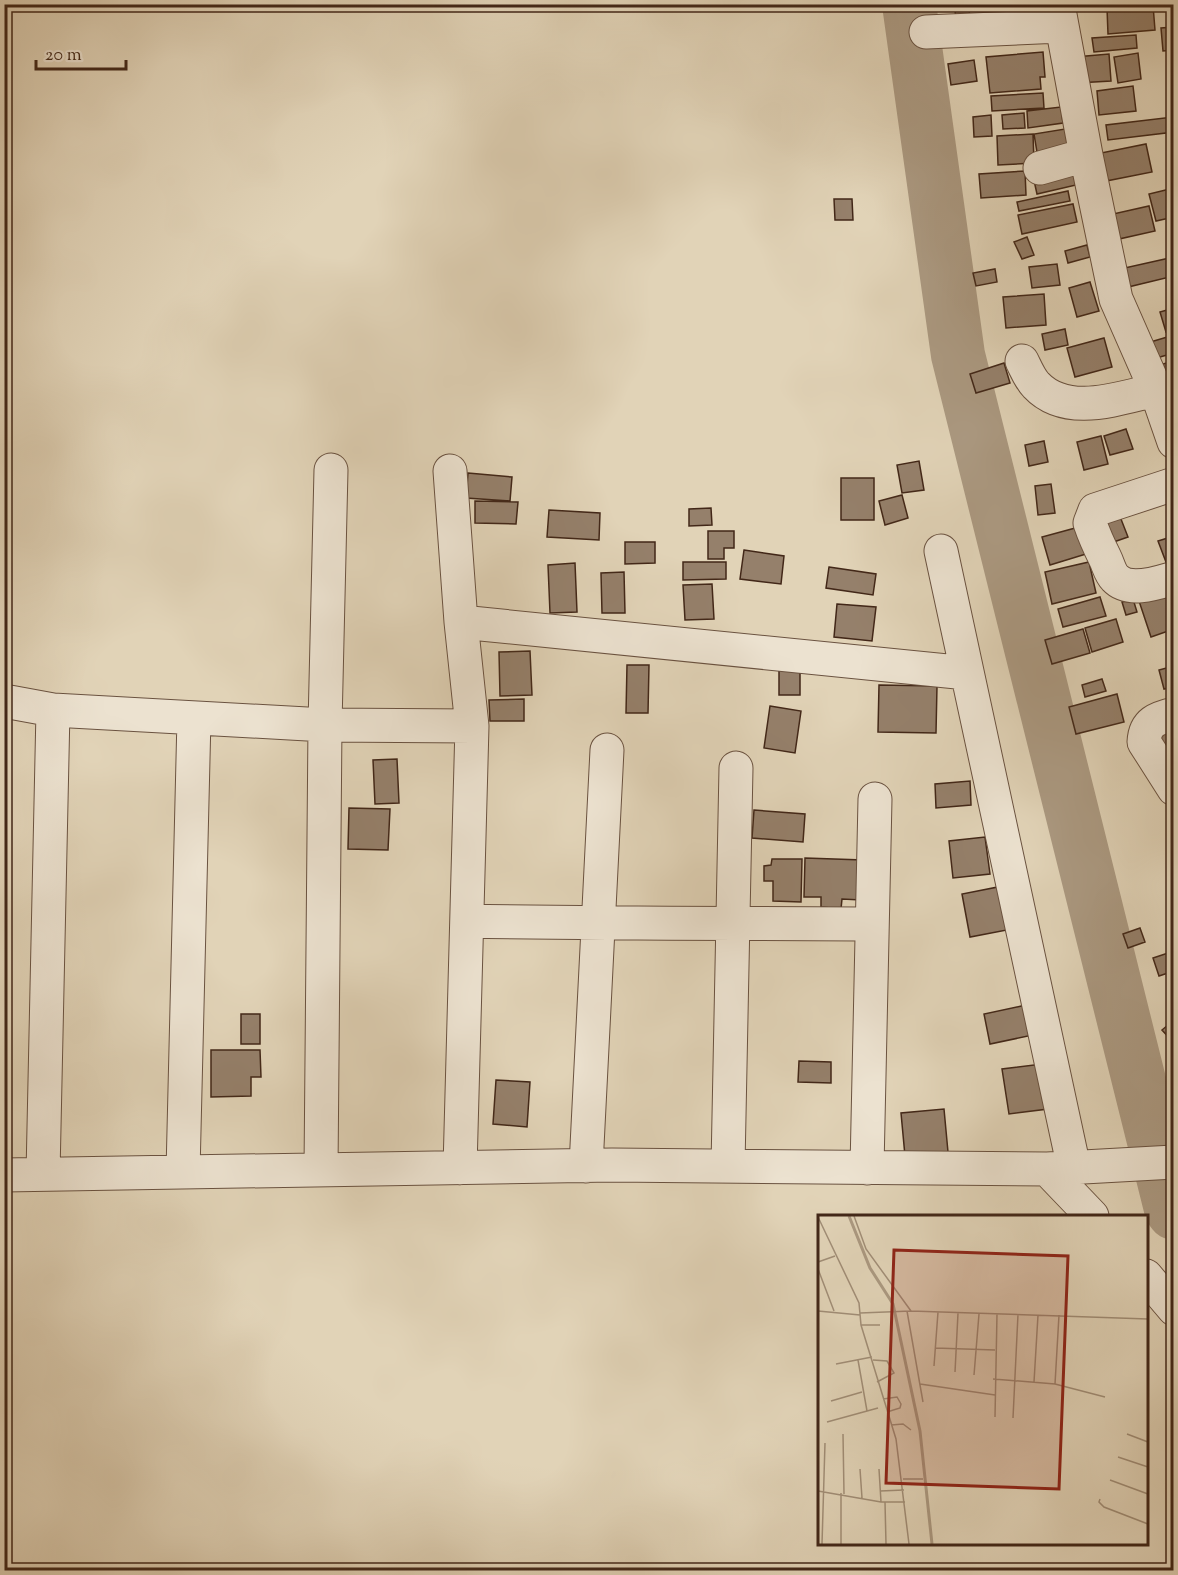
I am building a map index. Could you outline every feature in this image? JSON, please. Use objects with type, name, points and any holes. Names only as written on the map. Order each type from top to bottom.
[{"type":"street","points":[[926,32],[1059,15],[1116,299],[1156,390],[1173,442]]},
{"type":"street","points":[[1040,168],[1086,155]]},
{"type":"street","points":[[1022,361],[1035,384],[1050,396],[1072,403],[1105,402],[1156,390]]},
{"type":"street","points":[[321,1170],[325,725],[331,470]]},
{"type":"street","points":[[450,471],[461,622],[472,726],[460,1168]]},
{"type":"street","points":[[1173,484],[1095,510],[1090,523],[1114,577],[1121,583],[1136,586],[1154,584],[1173,578]]},
{"type":"street","points":[[941,551],[967,673],[1060,1168],[1091,1215]]},
{"type":"street","points":[[461,622],[967,673]]},
{"type":"street","points":[[4,701],[53,710],[325,725],[472,726]]},
{"type":"street","points":[[43,1174],[53,710]]},
{"type":"street","points":[[1173,714],[1158,718],[1149,725],[1144,733],[1144,742],[1173,789]]},
{"type":"street","points":[[183,1172],[194,718]]},
{"type":"street","points":[[585,1166],[607,750]]},
{"type":"street","points":[[728,1166],[736,768]]},
{"type":"street","points":[[867,1168],[875,800]]},
{"type":"street","points":[[467,921],[598,924],[872,924]]},
{"type":"street","points":[[4,1175],[585,1166],[1060,1168],[1161,1163]]},
{"type":"street","points":[[1148,1278],[1173,1309]]},
{"type":"building","points":[[954,4],[968,4],[970,16],[956,18]]},
{"type":"building","points":[[1000,4],[1039,4],[1040,10],[1001,14]]},
{"type":"building","points":[[1153,5],[1155,30],[1108,34],[1107,8]]},
{"type":"building","points":[[1174,27],[1174,50],[1163,51],[1161,28]]},
{"type":"building","points":[[1136,35],[1137,48],[1094,52],[1092,38]]},
{"type":"building","points":[[1043,52],[1045,77],[1040,77],[1041,89],[990,93],[986,57]]},
{"type":"building","points":[[1138,53],[1141,79],[1118,83],[1114,57]]},
{"type":"building","points":[[1109,54],[1111,81],[1077,83],[1075,57]]},
{"type":"building","points":[[974,60],[977,81],[951,85],[948,64]]},
{"type":"building","points":[[1133,86],[1136,111],[1099,115],[1097,91]]},
{"type":"building","points":[[1043,93],[1044,108],[992,111],[991,96]]},
{"type":"building","points":[[1061,107],[1063,123],[1028,128],[1027,111]]},
{"type":"building","points":[[1024,113],[1025,128],[1003,129],[1002,115]]},
{"type":"building","points":[[991,115],[992,136],[974,137],[973,117]]},
{"type":"building","points":[[1173,117],[1174,132],[1108,140],[1106,125]]},
{"type":"building","points":[[1065,129],[1069,152],[1038,158],[1034,134]]},
{"type":"building","points":[[1033,134],[1034,163],[998,165],[997,136]]},
{"type":"building","points":[[1146,144],[1152,172],[1101,182],[1096,154]]},
{"type":"building","points":[[1072,168],[1076,185],[1037,194],[1033,176]]},
{"type":"building","points":[[1025,171],[1026,195],[981,198],[979,174]]},
{"type":"building","points":[[1174,188],[1174,217],[1156,221],[1149,194]]},
{"type":"building","points":[[1068,191],[1070,201],[1019,211],[1017,202]]},
{"type":"building","points":[[834,199],[852,199],[853,220],[835,220]]},
{"type":"building","points":[[1073,204],[1077,222],[1022,234],[1018,215]]},
{"type":"building","points":[[1149,206],[1155,231],[1119,239],[1113,214]]},
{"type":"building","points":[[1027,237],[1034,255],[1022,259],[1014,242]]},
{"type":"building","points":[[1087,245],[1090,257],[1068,263],[1065,251]]},
{"type":"building","points":[[1174,257],[1174,276],[1124,288],[1120,269]]},
{"type":"building","points":[[1057,264],[1060,285],[1032,288],[1029,267]]},
{"type":"building","points":[[995,269],[997,282],[976,286],[973,273]]},
{"type":"building","points":[[1090,282],[1099,311],[1077,317],[1069,288]]},
{"type":"building","points":[[1044,294],[1046,325],[1006,328],[1003,297]]},
{"type":"building","points":[[1174,308],[1174,330],[1166,332],[1160,312]]},
{"type":"building","points":[[1065,329],[1068,345],[1045,350],[1042,334]]},
{"type":"building","points":[[1174,335],[1174,353],[1153,359],[1147,343]]},
{"type":"building","points":[[1104,338],[1112,367],[1075,377],[1067,348]]},
{"type":"building","points":[[1174,361],[1174,390],[1172,390],[1163,364]]},
{"type":"building","points":[[1004,363],[1010,383],[976,393],[970,374]]},
{"type":"building","points":[[1126,429],[1133,449],[1110,455],[1104,436]]},
{"type":"building","points":[[1101,436],[1108,464],[1084,470],[1077,442]]},
{"type":"building","points":[[1044,441],[1048,462],[1029,466],[1025,445]]},
{"type":"building","points":[[919,461],[924,490],[902,493],[897,465]]},
{"type":"building","points":[[468,473],[512,477],[510,501],[466,498]]},
{"type":"building","points":[[841,478],[874,478],[874,520],[841,520]]},
{"type":"building","points":[[1051,484],[1055,513],[1038,515],[1035,486]]},
{"type":"building","points":[[902,495],[908,518],[885,525],[879,501]]},
{"type":"building","points":[[475,501],[518,502],[516,524],[475,523]]},
{"type":"building","points":[[711,508],[712,525],[689,526],[689,509]]},
{"type":"building","points":[[549,510],[600,513],[599,540],[547,537]]},
{"type":"building","points":[[1119,514],[1128,537],[1105,545],[1096,522]]},
{"type":"building","points":[[1079,527],[1086,554],[1050,565],[1042,537]]},
{"type":"building","points":[[708,531],[734,531],[734,548],[724,548],[724,559],[708,559]]},
{"type":"building","points":[[1174,536],[1174,560],[1166,562],[1158,541]]},
{"type":"building","points":[[625,542],[655,542],[655,563],[625,564]]},
{"type":"building","points":[[744,550],[784,556],[781,584],[740,579]]},
{"type":"building","points":[[683,562],[726,562],[726,579],[683,580]]},
{"type":"building","points":[[1089,562],[1096,593],[1052,604],[1045,572]]},
{"type":"building","points":[[575,563],[577,612],[550,613],[548,565]]},
{"type":"building","points":[[829,567],[876,574],[873,595],[826,588]]},
{"type":"building","points":[[624,572],[625,613],[602,613],[601,573]]},
{"type":"building","points":[[712,584],[714,619],[685,620],[683,585]]},
{"type":"building","points":[[1174,586],[1174,629],[1151,637],[1138,598]]},
{"type":"building","points":[[1100,597],[1106,616],[1063,627],[1058,609]]},
{"type":"building","points":[[1133,599],[1137,612],[1126,615],[1122,602]]},
{"type":"building","points":[[837,604],[876,607],[872,641],[834,637]]},
{"type":"building","points":[[1116,619],[1123,642],[1092,652],[1085,628]]},
{"type":"building","points":[[1083,629],[1090,653],[1052,664],[1045,640]]},
{"type":"building","points":[[530,651],[532,695],[500,696],[499,652]]},
{"type":"building","points":[[627,665],[649,665],[648,713],[626,713]]},
{"type":"building","points":[[1174,666],[1174,689],[1173,687],[1164,689],[1159,670]]},
{"type":"building","points":[[779,668],[800,668],[800,695],[779,695]]},
{"type":"building","points":[[1102,679],[1106,691],[1085,697],[1082,685]]},
{"type":"building","points":[[879,685],[937,686],[936,733],[878,732]]},
{"type":"building","points":[[1117,694],[1124,722],[1076,734],[1069,707]]},
{"type":"building","points":[[524,699],[524,721],[490,721],[489,700]]},
{"type":"building","points":[[770,706],[801,711],[795,753],[764,748]]},
{"type":"building","points":[[1174,726],[1174,763],[1154,733]]},
{"type":"building","points":[[397,759],[399,803],[375,804],[373,760]]},
{"type":"building","points":[[970,781],[971,805],[936,808],[935,784]]},
{"type":"building","points":[[349,808],[390,809],[388,850],[348,849]]},
{"type":"building","points":[[754,810],[805,814],[803,842],[752,838]]},
{"type":"building","points":[[985,837],[990,874],[953,878],[949,841]]},
{"type":"building","points":[[805,858],[863,860],[861,900],[842,899],[841,909],[821,907],[821,897],[804,897]]},
{"type":"building","points":[[772,859],[802,859],[801,902],[773,901],[773,881],[764,881],[764,866],[771,865]]},
{"type":"building","points":[[998,887],[1007,930],[970,937],[962,894]]},
{"type":"building","points":[[1140,928],[1145,942],[1128,948],[1123,934]]},
{"type":"building","points":[[1174,951],[1174,971],[1159,976],[1153,958]]},
{"type":"building","points":[[1026,1005],[1033,1035],[990,1044],[984,1014]]},
{"type":"building","points":[[241,1014],[260,1014],[260,1044],[241,1044]]},
{"type":"building","points":[[1174,1020],[1174,1043],[1162,1030]]},
{"type":"building","points":[[211,1050],[260,1050],[261,1077],[251,1077],[251,1096],[211,1097]]},
{"type":"building","points":[[799,1061],[831,1062],[831,1083],[798,1082]]},
{"type":"building","points":[[1042,1064],[1048,1109],[1009,1114],[1002,1069]]},
{"type":"building","points":[[496,1080],[530,1082],[527,1127],[493,1124]]},
{"type":"building","points":[[944,1109],[948,1152],[905,1156],[901,1113]]},
{"type":"waterway","points":[[909,4],[958,355],[1171,1209],[1174,1213]]}]
